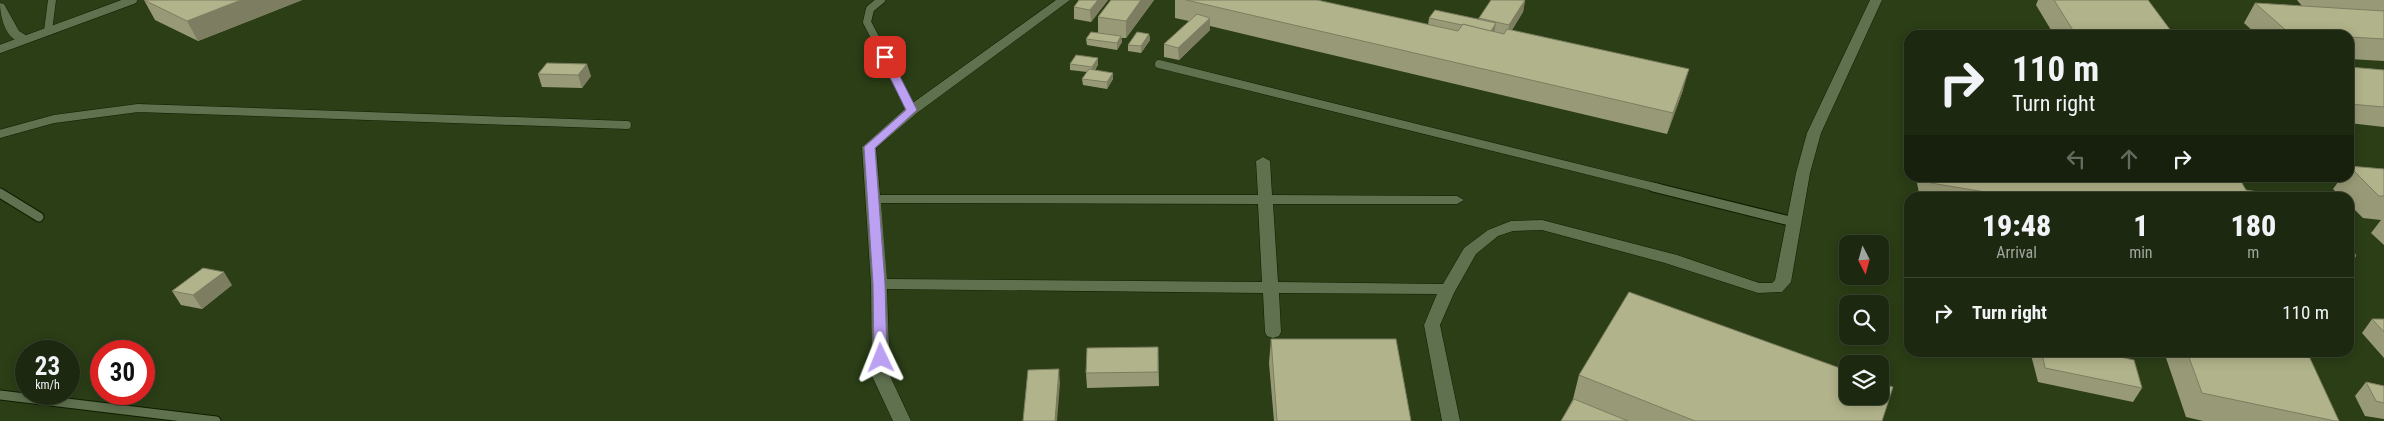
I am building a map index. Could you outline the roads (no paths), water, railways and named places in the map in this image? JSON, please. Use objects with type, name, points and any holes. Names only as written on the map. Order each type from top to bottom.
[{"type":"street","points":[[902,421],[881,376],[879,284],[869,147],[912,110],[1064,0]]},
{"type":"street","points":[[1450,421],[1432,324],[1448,289],[1470,250],[1493,232],[1511,226],[1542,225],[1671,259],[1758,288],[1776,288],[1783,282],[1814,133],[1876,0]]},
{"type":"street","points":[[0,7],[14,33],[26,39]]},
{"type":"street","points":[[1263,161],[1273,332]]},
{"type":"street","points":[[872,199],[1457,200]]},
{"type":"street","points":[[879,284],[1448,289]]},
{"type":"lane","points":[[48,32],[52,0]]},
{"type":"lane","points":[[0,49],[133,0]]},
{"type":"lane","points":[[881,0],[870,9],[866,16],[867,22],[912,110]]},
{"type":"lane","points":[[1159,64],[1794,222]]},
{"type":"lane","points":[[0,134],[54,119],[138,108],[627,125]]},
{"type":"lane","points":[[0,194],[39,217]]},
{"type":"lane","points":[[0,395],[216,421]]}]
